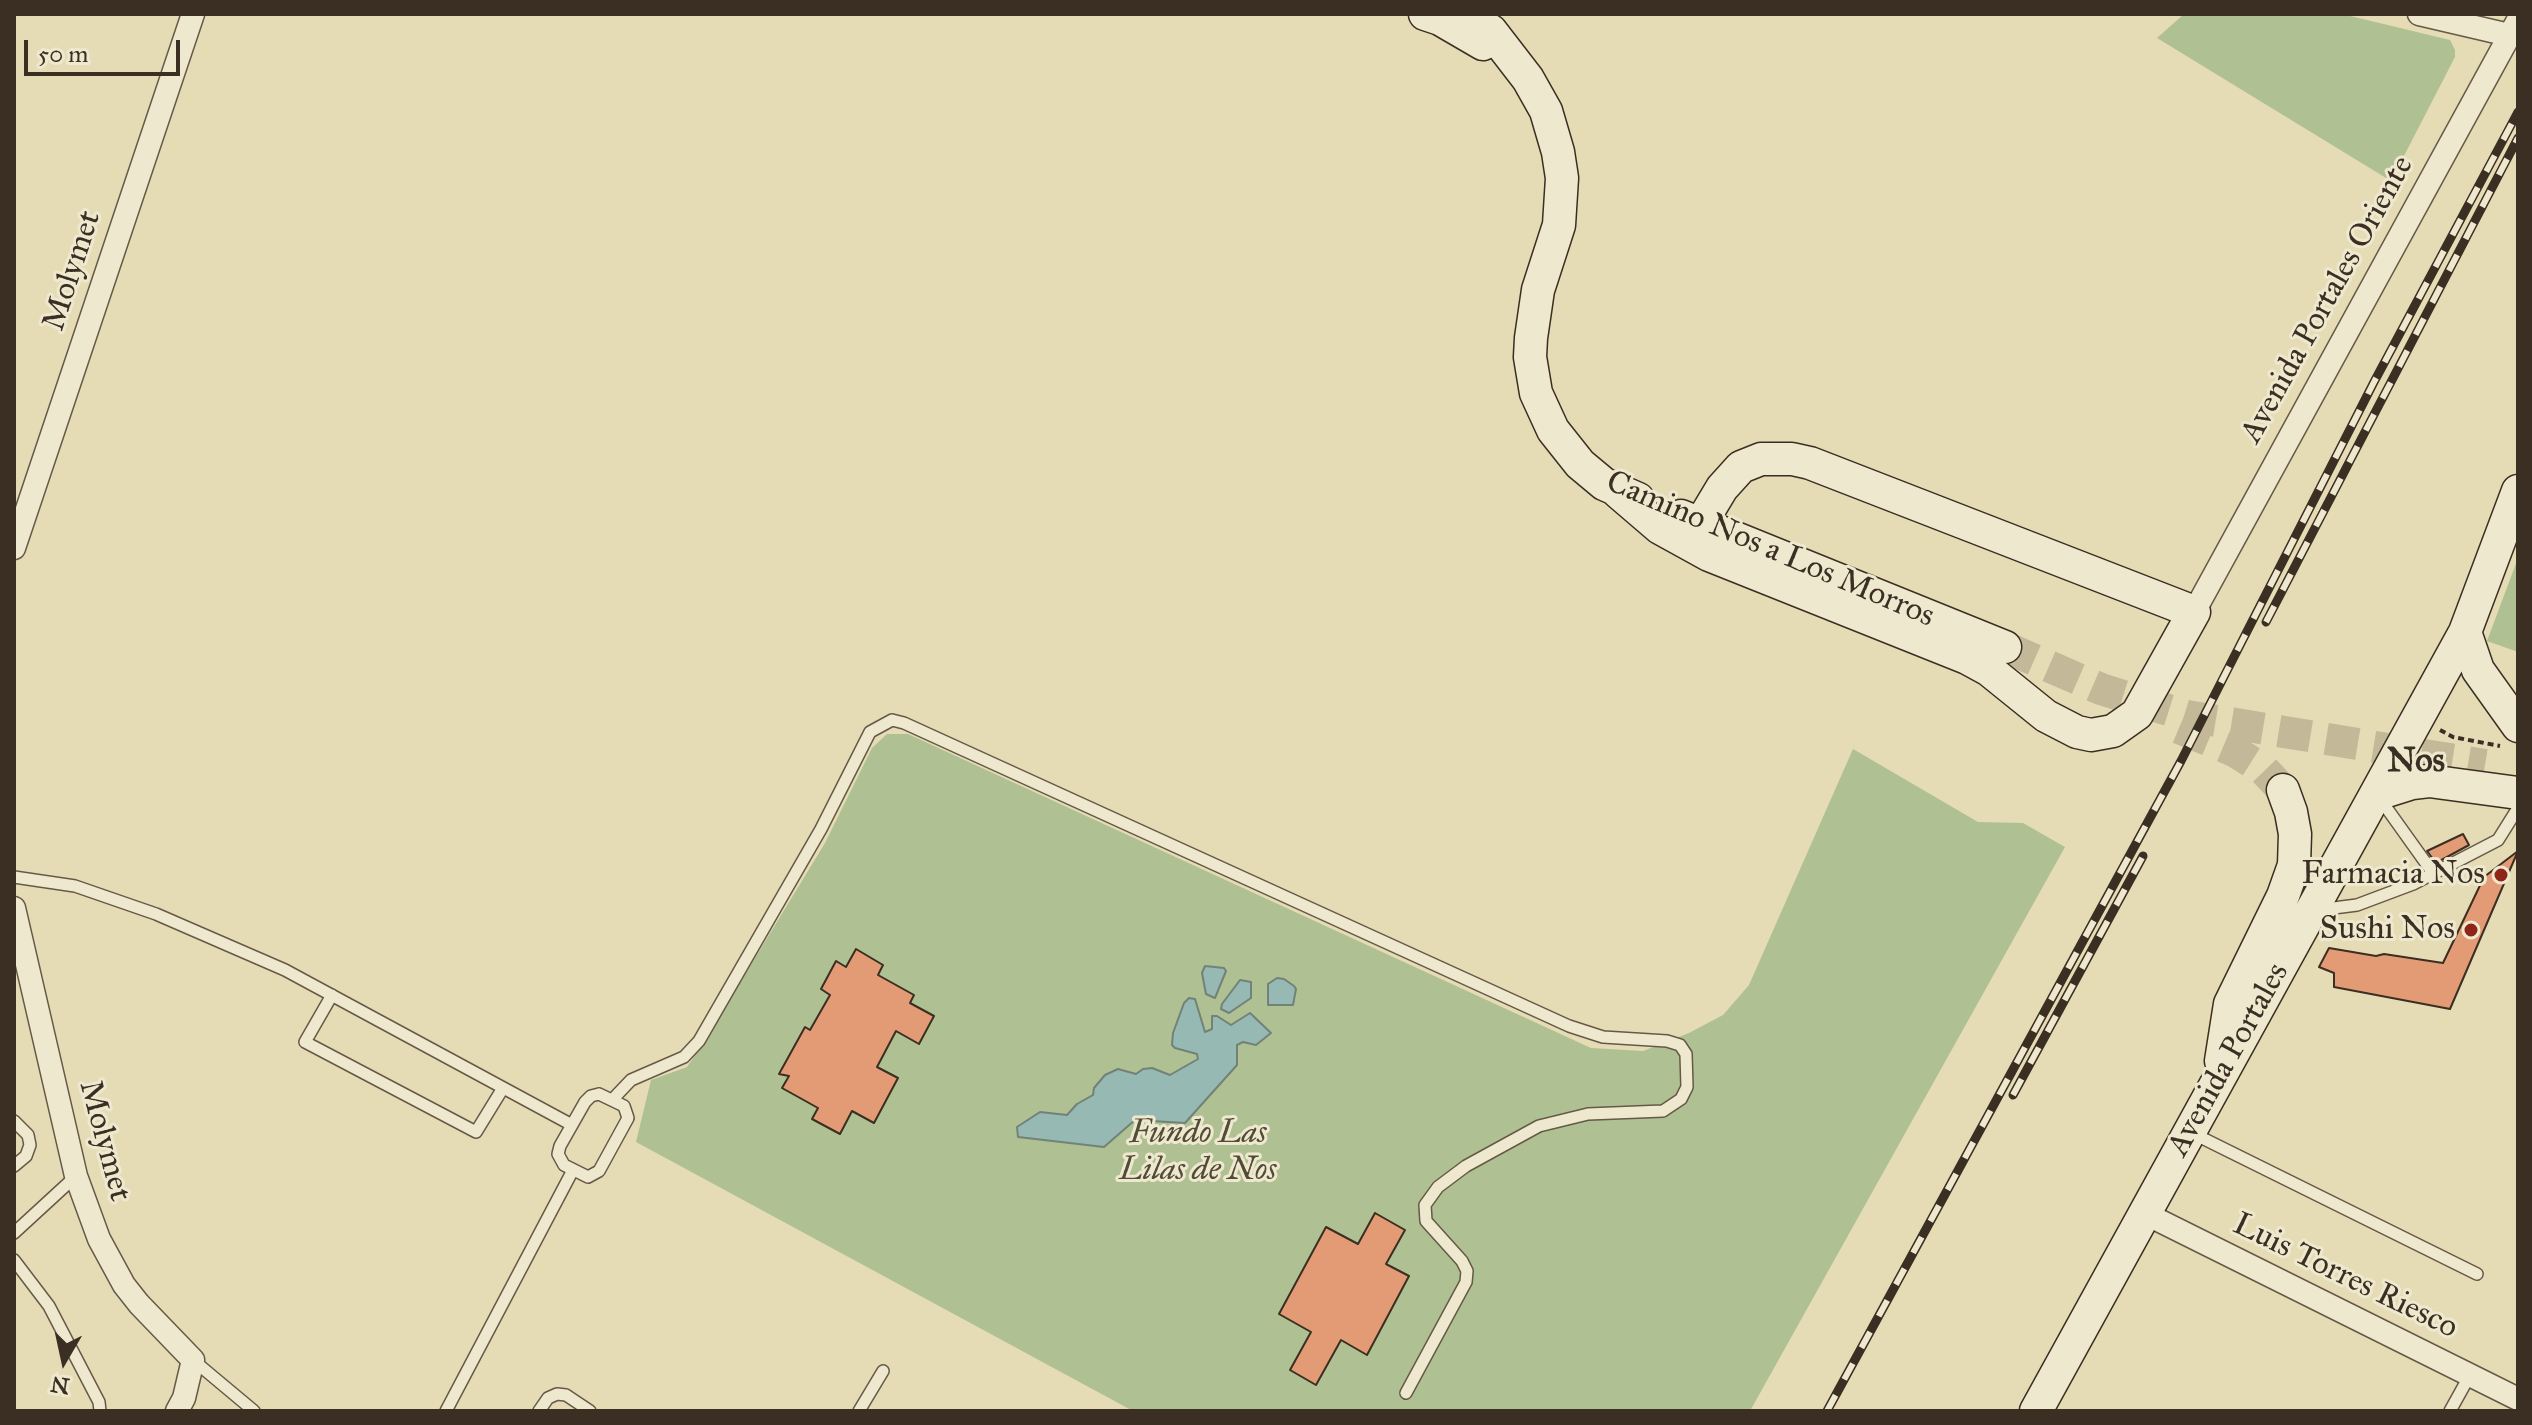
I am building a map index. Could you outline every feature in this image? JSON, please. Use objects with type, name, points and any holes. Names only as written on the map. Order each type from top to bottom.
[{"type":"main road","name":"Camino Nos a Los Morros","points":[[1443,15],[1517,65],[1538,94],[1556,140],[1562,178],[1559,225],[1533,314],[1530,357],[1536,393],[1565,448],[1591,474],[1618,492],[2005,647]]},
{"type":"main road","points":[[1618,492],[1660,528],[1709,555],[1967,658],[1989,670],[2046,716],[2077,732],[2091,735],[2113,731],[2137,714],[2194,612],[1810,463],[1792,459],[1761,459],[1741,467],[1727,481],[1701,523]]},
{"type":"main road","name":"Avenida Portales","points":[[2036,1411],[2465,632],[2518,491]]},
{"type":"main road","points":[[2465,632],[2507,753]]},
{"type":"main road","points":[[2377,794],[2429,781],[2518,793]]},
{"type":"main road","points":[[2220,1076],[2230,1004],[2283,896],[2294,865],[2295,834],[2289,802],[2283,790]]},
{"type":"street","name":"Molymet","points":[[14,548],[193,14]]},
{"type":"street","points":[[2419,14],[2514,27]]},
{"type":"street","name":"Avenida Portales Oriente","points":[[2194,612],[2514,27]]},
{"type":"street","name":"Molymet","points":[[14,908],[22,968],[76,1176],[99,1239],[124,1285],[193,1360]]},
{"type":"street","name":"Luis Torres Riesco","points":[[2144,1213],[2518,1399]]},
{"type":"street","points":[[177,1411],[184,1398],[193,1360]]},
{"type":"lane","points":[[612,1100],[631,1080],[684,1057],[699,1041],[821,829],[870,732],[892,720],[904,723],[1569,1026],[1603,1037],[1667,1041],[1680,1045],[1686,1054],[1687,1087],[1681,1099],[1663,1111],[1588,1114],[1539,1126],[1466,1166],[1438,1187],[1425,1205],[1426,1221],[1462,1261],[1467,1271],[1466,1282],[1406,1393]]},
{"type":"lane","points":[[2377,794],[2433,873]]},
{"type":"lane","points":[[2313,911],[2357,905],[2433,873],[2498,840],[2518,808]]},
{"type":"lane","points":[[14,877],[75,886],[156,914],[285,970],[572,1125]]},
{"type":"lane","points":[[332,995],[305,1042],[476,1132],[503,1088]]},
{"type":"lane","points":[[599,1094],[612,1100],[624,1106],[627,1121],[597,1174],[588,1177],[562,1163],[558,1154],[591,1096],[599,1094]]},
{"type":"lane","points":[[14,1121],[28,1135],[30,1145],[26,1156],[14,1166]]},
{"type":"lane","points":[[2189,1132],[2477,1274]]},
{"type":"lane","points":[[446,1411],[573,1170]]},
{"type":"lane","points":[[14,1233],[76,1176]]},
{"type":"lane","points":[[14,1260],[49,1306],[99,1402],[100,1411]]},
{"type":"lane","points":[[193,1360],[254,1411]]},
{"type":"lane","points":[[859,1411],[883,1371]]},
{"type":"lane","points":[[2450,1411],[2470,1375]]},
{"type":"lane","points":[[539,1411],[548,1398],[557,1394],[566,1395],[590,1411]]},
{"type":"path","points":[[2418,719],[2453,737],[2507,753]]},
{"type":"green space","points":[[2184,14],[2342,14],[2450,40],[2455,57],[2391,181],[2157,38]]},
{"type":"green space","points":[[2518,558],[2518,652],[2487,641]]},
{"type":"green space","name":"Fundo Las Lilas de Nos","points":[[887,734],[908,734],[1591,1048],[1643,1051],[1689,1033],[1723,1015],[1749,985],[1853,749],[1978,822],[2023,823],[2065,847],[1750,1411],[1133,1411],[636,1142],[651,1080],[687,1067],[825,843],[872,748]]},
{"type":"water","points":[[1205,966],[1224,968],[1226,971],[1215,998],[1206,994],[1202,973]]},
{"type":"water","points":[[1277,978],[1284,979],[1296,989],[1293,1005],[1268,1005],[1268,984]]},
{"type":"water","points":[[1240,980],[1251,982],[1251,998],[1229,1013],[1221,1009],[1222,1004]]},
{"type":"water","points":[[1189,998],[1195,999],[1205,1032],[1212,1029],[1212,1016],[1231,1025],[1250,1013],[1271,1033],[1256,1045],[1243,1042],[1237,1045],[1237,1065],[1185,1123],[1135,1120],[1104,1147],[1018,1137],[1017,1127],[1040,1112],[1067,1115],[1077,1104],[1093,1095],[1094,1088],[1105,1075],[1118,1069],[1136,1074],[1152,1068],[1170,1075],[1198,1059],[1197,1054],[1172,1045],[1173,1033],[1184,1003]]},
{"type":"building","points":[[2463,834],[2469,845],[2436,863],[2427,851]]},
{"type":"building","points":[[2518,851],[2450,1009],[2334,987],[2334,973],[2319,967],[2329,948],[2443,963],[2484,877]]},
{"type":"building","points":[[856,949],[883,965],[878,975],[914,995],[910,1003],[934,1016],[919,1044],[896,1031],[877,1067],[898,1078],[874,1123],[852,1111],[840,1134],[812,1119],[818,1108],[782,1088],[789,1076],[779,1074],[805,1027],[810,1030],[830,995],[821,989],[836,961],[846,967]]},
{"type":"building","points":[[1375,1213],[1405,1230],[1386,1264],[1409,1276],[1367,1355],[1341,1340],[1316,1385],[1290,1370],[1311,1332],[1279,1314],[1326,1227],[1358,1244]]},
{"type":"tunnel","points":[[2005,647],[2101,689],[2187,716],[2485,765]]},
{"type":"tunnel","points":[[2179,728],[2234,751],[2263,769],[2283,790]]},
{"type":"railway","points":[[1827,1411],[2181,761],[2374,382],[2518,112]]},
{"type":"railway","points":[[2266,622],[2518,138]]},
{"type":"railway","points":[[2013,1095],[2143,856]]},
{"type":"place","name":"Farmacia Nos","points":[[2501,875]]},
{"type":"place","name":"Sushi Nos","points":[[2471,930]]},
{"type":"district","name":"Nos","points":[[2416,763]]}]
